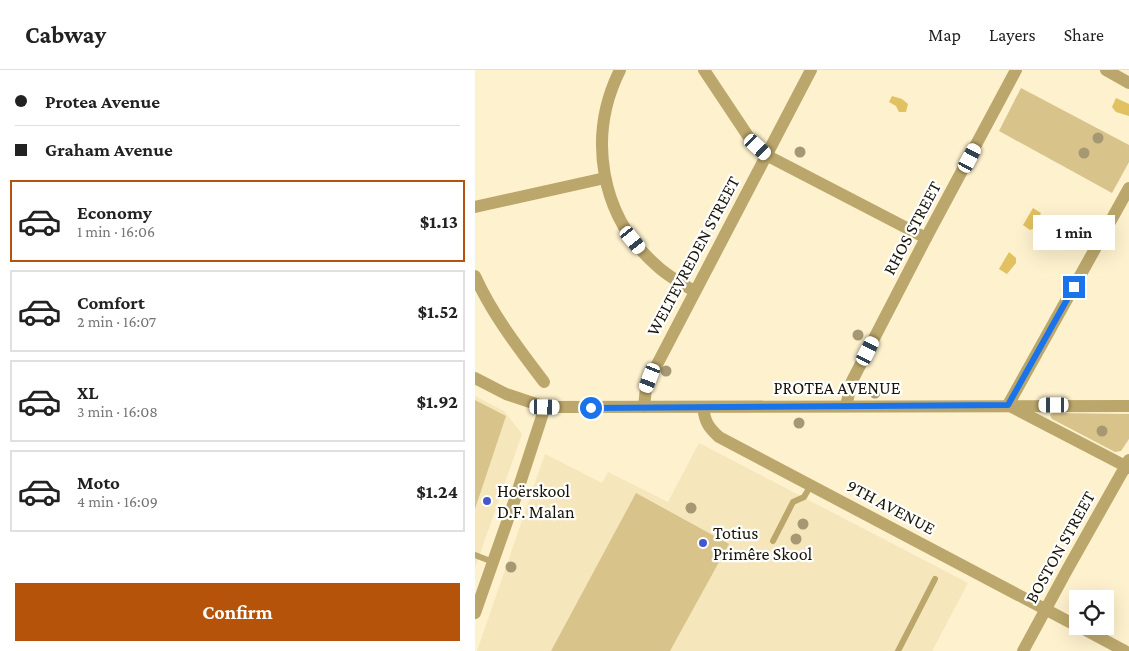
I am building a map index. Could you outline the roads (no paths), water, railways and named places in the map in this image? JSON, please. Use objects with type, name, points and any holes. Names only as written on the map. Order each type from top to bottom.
[{"type":"street","points":[[620,70],[610,93],[601,144],[605,178],[615,211],[633,240],[656,266],[694,291]]},
{"type":"street","points":[[704,70],[749,139],[766,155],[926,238]]},
{"type":"street","name":"WELTEVREDEN STREET","points":[[644,407],[646,388],[650,378],[811,70]]},
{"type":"street","name":"RHOS STREET","points":[[846,406],[852,381],[1016,70]]},
{"type":"street","points":[[1106,70],[1129,83]]},
{"type":"street","points":[[475,207],[605,178]]},
{"type":"street","points":[[1128,465],[1008,405],[1129,188]]},
{"type":"street","points":[[475,276],[512,339],[544,382]]},
{"type":"street","name":"PROTEA AVENUE","points":[[475,378],[506,394],[545,407],[1129,406]]},
{"type":"street","points":[[475,613],[545,407]]},
{"type":"street","name":"9TH AVENUE","points":[[703,407],[705,420],[710,429],[719,437],[1069,621]]},
{"type":"street","name":"BOSTON STREET","points":[[1023,651],[1128,465]]},
{"type":"street","name":"9TH AVENUE","points":[[1095,635],[1125,651]]},
{"type":"lane","points":[[773,540],[793,502],[804,497],[811,485]]},
{"type":"lane","points":[[475,555],[493,562]]},
{"type":"lane","points":[[898,651],[935,579]]},
{"type":"place","name":"Hoërskool D.F. Malan","points":[[487,501]]},
{"type":"place","name":"Totius Primêre Skool","points":[[703,543]]}]
